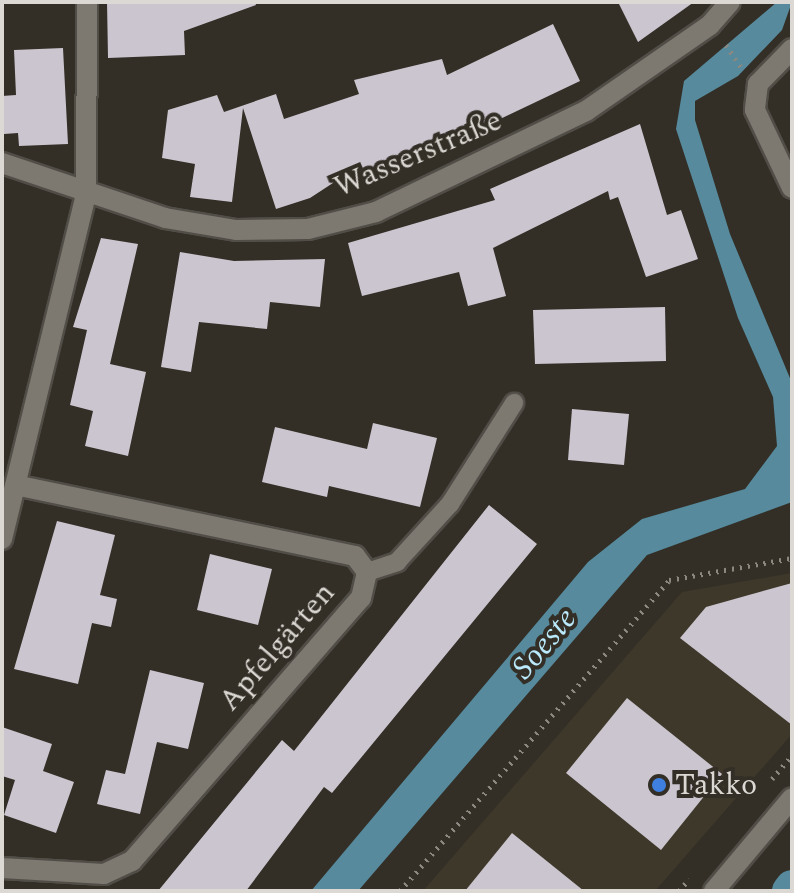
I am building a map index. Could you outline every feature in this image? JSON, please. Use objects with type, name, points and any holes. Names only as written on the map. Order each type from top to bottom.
[{"type":"street","points":[[2,539],[8,482],[86,195],[87,2]]},
{"type":"street","name":"Wasserstraße","points":[[2,163],[86,195],[236,230],[308,229],[376,212],[586,111],[710,25],[730,2]]},
{"type":"street","points":[[792,49],[758,84],[755,110],[792,188]]},
{"type":"street","name":"Apfelgärten","points":[[2,868],[104,874],[132,861],[361,598],[367,572],[355,556],[8,482]]},
{"type":"street","points":[[714,891],[792,798]]},
{"type":"lane","points":[[367,572],[397,562],[450,504],[514,403]]},
{"type":"path","points":[[722,40],[744,72]]},
{"type":"path","points":[[400,891],[669,580],[792,558]]},
{"type":"shaded area","points":[[792,573],[792,734],[655,891],[423,891],[682,592]]},
{"type":"water","name":"Soeste","points":[[777,2],[792,2],[782,30],[738,76],[695,101],[695,120],[730,234],[792,383],[792,502],[647,555],[358,891],[311,891],[588,562],[642,519],[745,489],[777,446],[773,397],[738,318],[676,129],[684,81]]},
{"type":"building","points":[[107,2],[255,2],[256,5],[184,31],[185,55],[108,58]]},
{"type":"building","points":[[618,2],[694,2],[638,42]]},
{"type":"building","points":[[553,24],[580,81],[494,122],[418,147],[422,157],[333,183],[310,198],[276,209],[243,108],[232,202],[190,197],[195,164],[162,158],[168,110],[217,95],[224,112],[276,94],[284,119],[359,94],[354,80],[442,59],[447,75]]},
{"type":"building","points":[[63,48],[68,144],[19,146],[18,133],[4,134],[2,96],[16,95],[14,50]]},
{"type":"building","points":[[640,124],[667,215],[681,210],[698,259],[646,277],[618,197],[610,200],[608,191],[493,248],[506,296],[468,306],[459,272],[362,296],[348,243],[495,200],[490,189]]},
{"type":"building","points":[[101,238],[138,244],[110,364],[146,372],[128,456],[85,446],[93,411],[70,405],[87,330],[73,327]]},
{"type":"building","points":[[180,252],[234,261],[325,259],[320,307],[270,302],[267,329],[199,322],[191,372],[161,367]]},
{"type":"building","points":[[665,307],[666,361],[535,364],[533,310]]},
{"type":"building","points":[[572,409],[629,414],[624,465],[568,460]]},
{"type":"building","points":[[373,423],[437,438],[420,507],[329,486],[327,497],[262,482],[275,427],[367,449]]},
{"type":"building","points":[[489,505],[537,544],[332,793],[324,787],[246,891],[158,891],[282,740],[294,751]]},
{"type":"building","points":[[57,521],[115,535],[100,595],[117,599],[111,627],[92,623],[78,684],[14,669]]},
{"type":"building","points":[[210,554],[272,569],[258,625],[197,610]]},
{"type":"building","points":[[792,583],[792,725],[680,638],[706,607]]},
{"type":"building","points":[[150,670],[204,683],[188,749],[157,742],[140,814],[97,804],[106,770],[125,774]]},
{"type":"building","points":[[627,698],[722,774],[661,850],[566,773]]},
{"type":"building","points":[[2,727],[52,744],[43,771],[74,782],[56,833],[4,815],[15,780],[2,776]]},
{"type":"building","points":[[512,833],[584,891],[465,891]]},
{"type":"waterway","points":[[789,891],[792,887]]},
{"type":"place","name":"Takko","points":[[659,785]]}]
